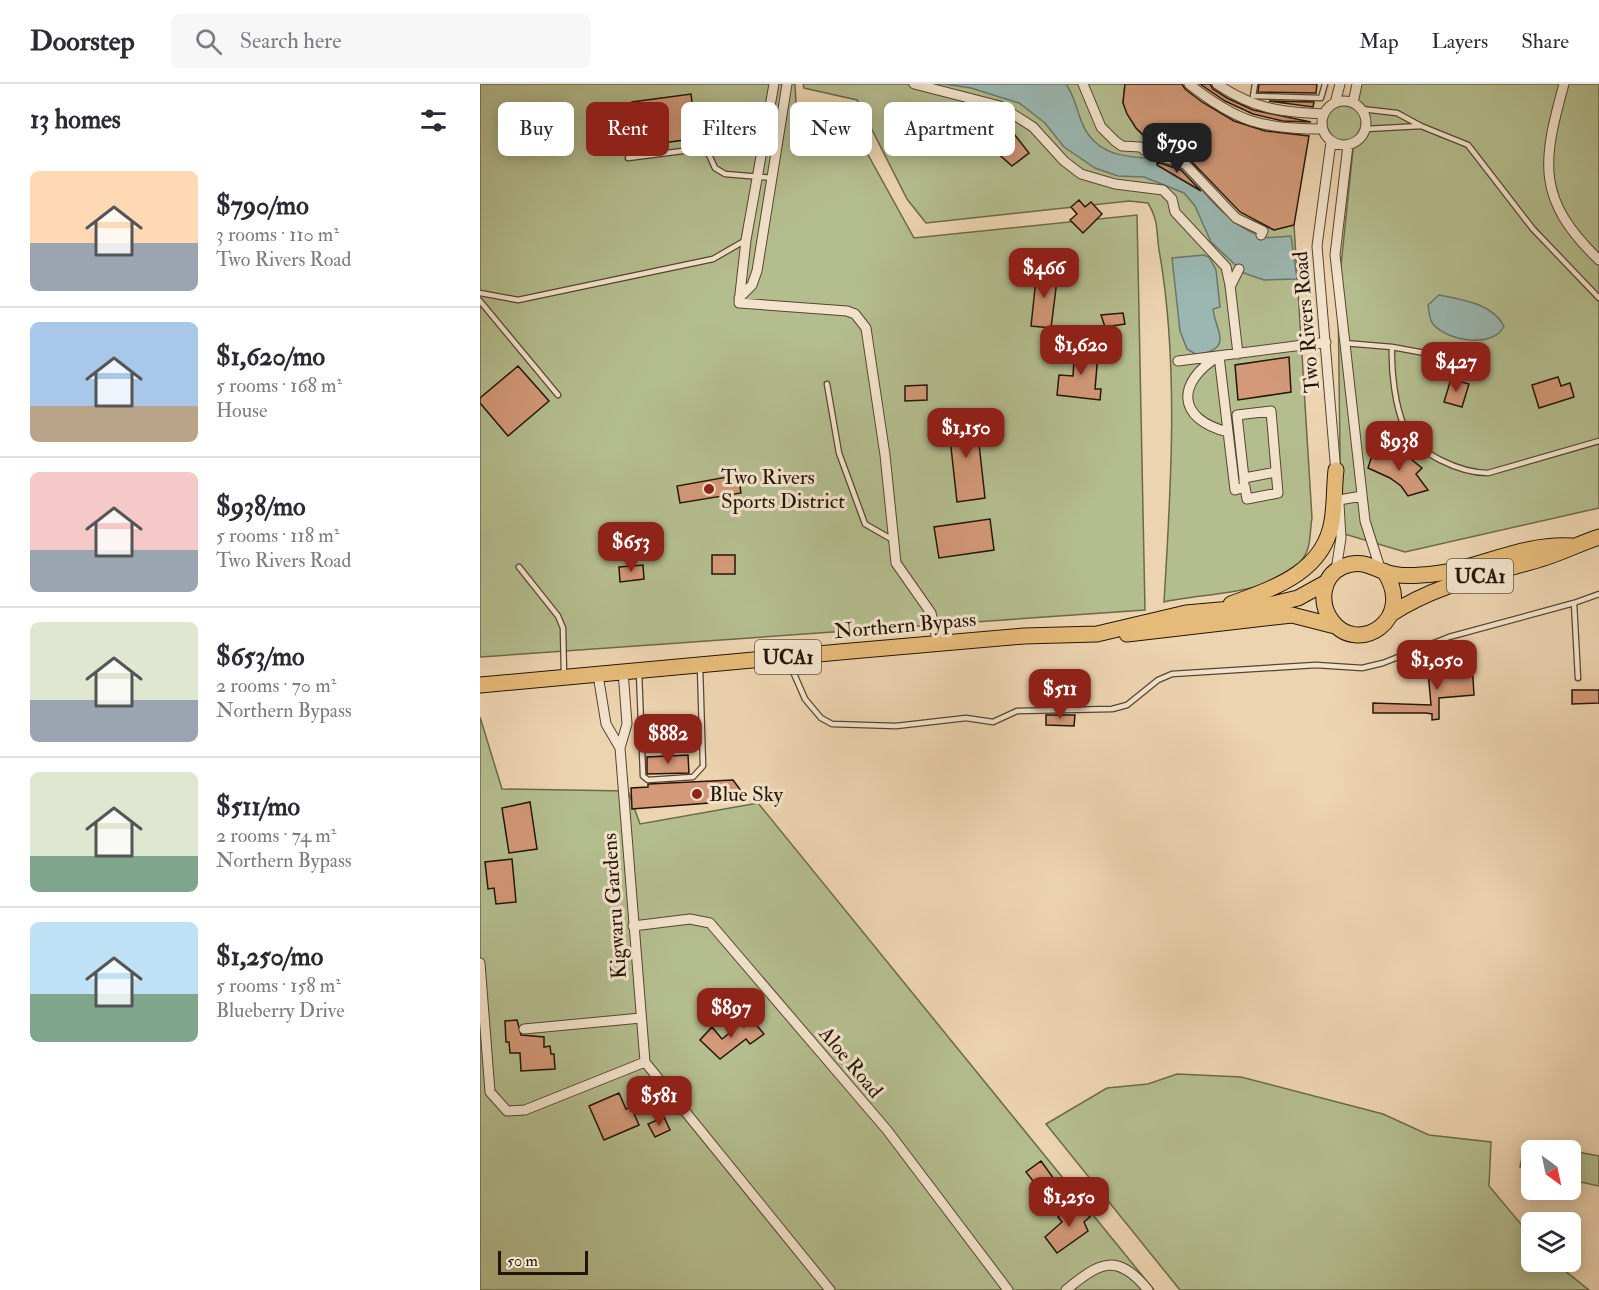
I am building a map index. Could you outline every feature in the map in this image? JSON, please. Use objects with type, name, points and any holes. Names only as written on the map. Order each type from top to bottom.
[{"type":"main road","points":[[1218,610],[1288,581],[1318,555],[1325,545],[1332,520],[1336,470]]},
{"type":"main road","name":"Northern Bypass","points":[[1335,626],[1347,633],[1371,633],[1385,624],[1391,614],[1411,600],[1448,585],[1549,556],[1599,537]]},
{"type":"main road","name":"Northern Bypass","points":[[480,685],[1024,636],[1097,634],[1151,620],[1265,606],[1298,598],[1354,563],[1382,570],[1422,575],[1545,546],[1572,546]]},
{"type":"main road","points":[[1382,570],[1395,593],[1391,614]]},
{"type":"main road","points":[[1332,576],[1323,599],[1328,616],[1335,626]]},
{"type":"main road","name":"UCA1","points":[[1097,634],[1120,635],[1292,615],[1335,626]]},
{"type":"street","points":[[774,84],[759,178],[746,240],[739,303],[834,308],[855,314],[866,328],[899,571],[931,613],[938,644]]},
{"type":"street","points":[[739,298],[752,285],[757,271],[787,84]]},
{"type":"street","points":[[914,84],[1000,106],[1033,127],[1064,161],[1081,174],[1115,184],[1163,190],[1172,199],[1175,212],[1226,267],[1238,354]]},
{"type":"street","points":[[1083,84],[1101,127],[1114,141],[1122,146],[1140,147],[1149,153],[1185,164],[1236,218],[1263,231],[1262,236]]},
{"type":"street","points":[[1189,84],[1238,118],[1267,127],[1322,129]]},
{"type":"street","points":[[1217,84],[1242,100],[1269,110],[1324,114]]},
{"type":"street","points":[[1335,103],[1353,103],[1365,115],[1366,129],[1359,140],[1348,145],[1331,142],[1322,129],[1324,114],[1335,103],[1340,84]]},
{"type":"street","points":[[1353,103],[1358,84]]},
{"type":"street","points":[[1564,84],[1547,159],[1550,190],[1571,227],[1599,260]]},
{"type":"street","name":"Two Rivers Road","points":[[1331,142],[1317,239],[1341,538],[1332,576]]},
{"type":"street","name":"Two Rivers Road","points":[[1348,145],[1335,247],[1362,496],[1368,535],[1382,570]]},
{"type":"street","points":[[1230,287],[1239,269]]},
{"type":"street","points":[[1178,361],[1344,345]]},
{"type":"street","points":[[1219,356],[1235,490],[1244,483],[1276,472]]},
{"type":"street","points":[[1219,356],[1196,373],[1188,386],[1187,400],[1194,417],[1211,428],[1228,432]]},
{"type":"street","points":[[1271,411],[1276,472],[1278,493],[1247,499],[1237,415],[1271,411]]},
{"type":"street","points":[[1339,500],[1362,496]]},
{"type":"street","name":"Kigwaru Gardens","points":[[623,671],[627,724],[620,748],[645,1062]]},
{"type":"street","name":"Kigwaru Gardens","points":[[598,675],[606,724],[620,748]]},
{"type":"street","name":"Aloe Road","points":[[633,926],[690,919],[710,923],[886,1130],[1008,1290]]},
{"type":"street","points":[[480,963],[489,1092],[507,1111],[525,1110],[645,1062],[830,1290]]},
{"type":"street","points":[[524,1029],[641,1018]]},
{"type":"street","points":[[1066,1290],[1101,1266],[1111,1264],[1130,1270],[1148,1290]]},
{"type":"lane","points":[[1254,84],[1253,96],[1321,98],[1325,84]]},
{"type":"lane","points":[[1361,109],[1397,113],[1421,126],[1468,145],[1533,229],[1599,298]]},
{"type":"lane","points":[[1366,129],[1421,126]]},
{"type":"lane","points":[[628,158],[706,148],[715,168],[724,174],[773,178]]},
{"type":"lane","points":[[480,293],[518,300],[713,259],[746,240]]},
{"type":"lane","points":[[480,301],[558,395]]},
{"type":"lane","points":[[1344,345],[1392,346],[1463,360]]},
{"type":"lane","points":[[1392,346],[1393,377],[1406,429],[1418,443],[1445,463],[1475,472],[1488,473],[1599,441]]},
{"type":"lane","points":[[827,384],[840,453],[865,524],[893,540]]},
{"type":"lane","points":[[519,567],[558,616],[563,628],[564,678]]},
{"type":"lane","points":[[786,657],[805,699],[821,718],[832,724],[906,726],[966,718],[993,722],[1017,711],[1119,707],[1139,698],[1158,680],[1172,674],[1316,665],[1362,668],[1383,663],[1457,634],[1574,603],[1599,594]]},
{"type":"lane","points":[[1574,603],[1578,678]]},
{"type":"lane","points":[[639,670],[643,776],[648,780],[693,777],[703,766],[700,664]]},
{"type":"green space","points":[[480,84],[795,84],[796,102],[790,102],[790,156],[869,156],[914,238],[1137,215],[1145,610],[480,657]]},
{"type":"green space","points":[[803,84],[1125,84],[1123,103],[1136,128],[1146,139],[1192,162],[1210,187],[1237,214],[1274,230],[1294,225],[1312,518],[1307,551],[1297,566],[1282,577],[1244,590],[1164,602],[1171,470],[1171,380],[1165,292],[1156,221],[1148,203],[1129,201],[926,223],[907,199],[885,156],[1015,156],[1015,102],[884,102],[884,153],[872,130],[872,102],[858,102],[804,88]]},
{"type":"green space","points":[[1360,84],[1599,84],[1599,508],[1405,552],[1341,533],[1338,294],[1354,140],[1341,142],[1332,138],[1327,130],[1326,122],[1329,113],[1335,107],[1345,106],[1357,110]]},
{"type":"green space","points":[[480,717],[502,789],[628,791],[640,824],[758,803],[1154,1290],[480,1290]]},
{"type":"green space","points":[[1177,1074],[1241,1077],[1383,1114],[1429,1135],[1491,1142],[1489,1186],[1521,1224],[1521,1272],[1566,1272],[1589,1290],[1180,1290],[1046,1124],[1107,1088],[1148,1084]]},
{"type":"green space","points":[[1581,1153],[1599,1156],[1599,1186],[1581,1182]]},
{"type":"water","points":[[944,84],[1066,84],[1088,135],[1103,148],[1113,153],[1176,164],[1188,172],[1208,197],[1238,224],[1267,238],[1291,236],[1297,279],[1264,280],[1244,273],[1211,242],[1195,206],[1184,193],[1144,177],[1118,176],[1095,168],[1064,147],[1045,123],[1019,103],[971,88]]},
{"type":"water","points":[[1204,255],[1209,257],[1216,270],[1220,307],[1213,309],[1220,338],[1216,348],[1197,355],[1187,349],[1180,331],[1172,258]]},
{"type":"water","points":[[1439,295],[1484,307],[1499,318],[1504,326],[1491,338],[1481,340],[1449,335],[1433,324],[1430,317],[1428,305]]},
{"type":"building","points":[[1125,84],[1182,84],[1202,102],[1234,121],[1265,131],[1309,136],[1294,225],[1274,230],[1240,212],[1189,159],[1157,148],[1136,128],[1127,114],[1123,103]]},
{"type":"building","points":[[1200,84],[1210,84],[1213,89],[1227,98],[1253,110],[1311,122],[1283,121],[1253,114],[1225,101]]},
{"type":"building","points":[[1259,84],[1317,84],[1316,93],[1258,92]]},
{"type":"building","points":[[691,94],[692,102],[681,102],[681,141],[669,142],[669,102],[632,102]]},
{"type":"building","points":[[1269,101],[1314,102],[1313,107]]},
{"type":"building","points":[[1015,135],[1029,153],[1012,166],[1001,156],[1015,156]]},
{"type":"building","points":[[1157,162],[1181,170],[1201,191],[1157,165]]},
{"type":"building","points":[[1079,200],[1085,207],[1091,202],[1102,214],[1083,233],[1070,220],[1077,214],[1071,207]]},
{"type":"building","points":[[1037,270],[1058,272],[1051,328],[1031,326]]},
{"type":"building","points":[[1123,313],[1125,324],[1105,327],[1101,315]]},
{"type":"building","points":[[1075,344],[1087,344],[1087,353],[1098,354],[1095,389],[1101,389],[1100,400],[1057,395],[1059,375],[1073,376]]},
{"type":"building","points":[[1289,357],[1291,392],[1238,400],[1235,365]]},
{"type":"building","points":[[518,366],[549,401],[508,436],[480,403],[480,398]]},
{"type":"building","points":[[1558,377],[1561,386],[1570,383],[1574,397],[1539,408],[1532,385]]},
{"type":"building","points":[[1451,379],[1469,384],[1462,407],[1444,402]]},
{"type":"building","points":[[927,385],[927,400],[905,401],[905,386]]},
{"type":"building","points":[[976,417],[985,498],[957,502],[948,420]]},
{"type":"building","points":[[1374,449],[1402,462],[1407,456],[1422,468],[1416,474],[1428,490],[1408,496],[1401,486],[1390,478],[1368,468]]},
{"type":"building","name":"Two Rivers Sports District","points":[[738,475],[741,493],[680,503],[677,486]]},
{"type":"building","points":[[990,519],[994,550],[939,558],[934,527]]},
{"type":"building","points":[[712,555],[735,555],[735,574],[712,574]]},
{"type":"building","points":[[643,565],[644,579],[620,582],[619,567]]},
{"type":"building","points":[[1472,662],[1474,695],[1439,698],[1439,719],[1432,720],[1432,714],[1426,713],[1373,713],[1373,703],[1431,705],[1428,671]]},
{"type":"building","points":[[1572,690],[1599,690],[1599,703],[1572,704]]},
{"type":"building","points":[[1046,715],[1075,715],[1074,726],[1046,725]]},
{"type":"building","points":[[688,755],[689,773],[647,774],[647,757]]},
{"type":"building","points":[[733,780],[748,800],[632,809],[631,788],[648,787],[648,784]]},
{"type":"building","points":[[530,802],[537,849],[509,853],[502,808]]},
{"type":"building","points":[[512,859],[516,902],[496,904],[494,888],[488,889],[485,862]]},
{"type":"building","points":[[517,1020],[521,1035],[544,1037],[544,1047],[550,1046],[551,1054],[554,1054],[555,1069],[521,1071],[520,1053],[510,1053],[509,1042],[506,1042],[505,1021]]},
{"type":"building","points":[[752,1020],[764,1034],[750,1044],[746,1039],[720,1059],[700,1040],[712,1027],[722,1039],[741,1024],[744,1027]]},
{"type":"building","points":[[619,1093],[626,1109],[631,1107],[639,1125],[604,1140],[589,1106]]},
{"type":"building","points":[[664,1117],[670,1130],[655,1137],[648,1124]]},
{"type":"building","points":[[1041,1161],[1054,1179],[1040,1190],[1026,1172]]},
{"type":"building","points":[[1078,1201],[1090,1217],[1084,1222],[1088,1231],[1057,1253],[1045,1237],[1062,1222],[1058,1217]]},
{"type":"place","name":"Two Rivers Sports District","points":[[709,489]]},
{"type":"place","name":"Blue Sky","points":[[697,794]]}]
